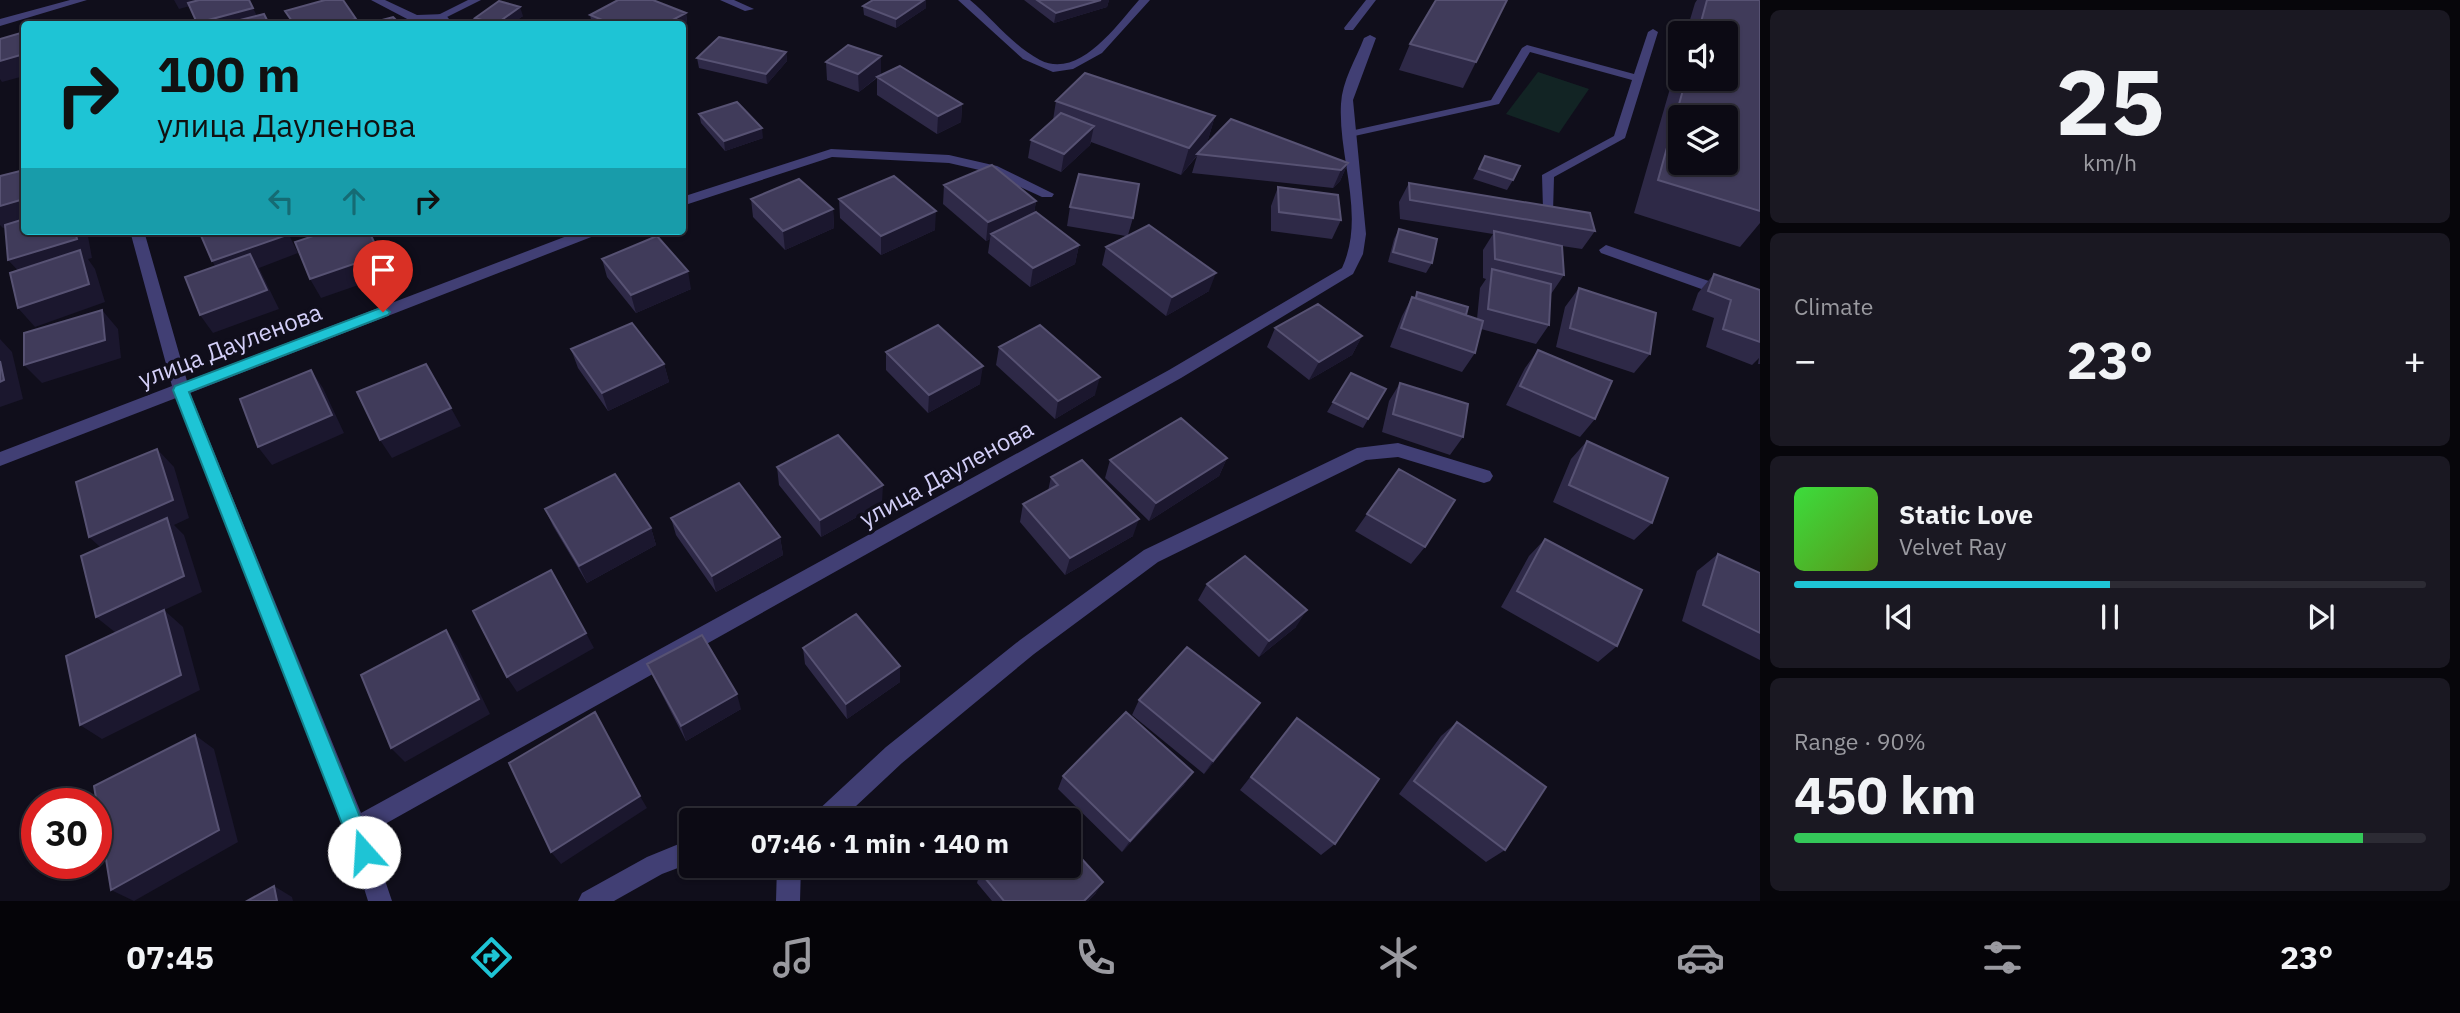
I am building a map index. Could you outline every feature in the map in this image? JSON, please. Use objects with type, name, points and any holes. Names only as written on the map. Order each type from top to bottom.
[{"type":"street","points":[[0,23],[82,0]]},
{"type":"street","points":[[376,0],[415,19],[444,20]]},
{"type":"street","points":[[963,0],[1040,65],[1060,67],[1079,63],[1098,50],[1142,1]]},
{"type":"street","name":"улица Дауленова","points":[[356,828],[1175,374],[1348,271],[1357,258],[1357,222],[1347,99],[1370,38]]},
{"type":"street","points":[[686,201],[831,153],[949,159],[992,169],[1047,194]]},
{"type":"street","points":[[138,235],[181,390],[356,828],[380,901]]},
{"type":"street","name":"улица Дауленова","points":[[0,459],[584,235]]},
{"type":"street","points":[[1606,250],[1760,305]]},
{"type":"street","points":[[837,808],[894,755],[996,672],[1151,556],[1363,453],[1398,450],[1484,476]]},
{"type":"street","points":[[590,901],[655,864],[679,855]]},
{"type":"street","points":[[788,901],[789,878]]},
{"type":"lane","points":[[444,20],[476,0]]},
{"type":"lane","points":[[725,0],[749,9]]},
{"type":"lane","points":[[1349,28],[1371,0]]},
{"type":"lane","points":[[1549,209],[1548,175],[1619,138],[1653,32]]},
{"type":"lane","points":[[1350,134],[1495,102],[1527,48],[1638,78]]},
{"type":"shaded area","points":[[1538,72],[1589,89],[1559,133],[1506,114]]},
{"type":"building","points":[[199,0],[249,0],[253,8],[196,21],[188,3]]},
{"type":"building","points":[[325,0],[343,0],[356,19],[292,21],[285,11]]},
{"type":"building","points":[[618,0],[653,0],[686,13],[671,21],[605,21],[590,15]]},
{"type":"building","points":[[873,0],[924,0],[896,19],[863,6]]},
{"type":"building","points":[[1037,0],[1101,0],[1056,13]]},
{"type":"building","points":[[1436,0],[1507,0],[1476,62],[1410,44]]},
{"type":"building","points":[[1707,0],[1760,0],[1760,211],[1658,180],[1668,144],[1668,175],[1738,175],[1738,105],[1679,105],[1683,91],[1738,91],[1738,21],[1701,21]]},
{"type":"building","points":[[499,1],[520,7],[500,21],[475,18]]},
{"type":"building","points":[[264,14],[268,21],[236,21]]},
{"type":"building","points":[[393,17],[397,21],[378,21]]},
{"type":"building","points":[[21,33],[21,55],[0,61],[0,39]]},
{"type":"building","points":[[719,37],[786,52],[766,74],[697,58]]},
{"type":"building","points":[[848,45],[881,56],[858,74],[826,62]]},
{"type":"building","points":[[900,66],[962,104],[938,116],[877,77]]},
{"type":"building","points":[[1085,73],[1215,116],[1189,148],[1056,101]]},
{"type":"building","points":[[737,102],[762,128],[724,141],[699,114]]},
{"type":"building","points":[[1061,113],[1094,126],[1064,154],[1031,140]]},
{"type":"building","points":[[1231,119],[1348,163],[1341,170],[1197,154]]},
{"type":"building","points":[[1485,156],[1520,166],[1513,180],[1479,169]]},
{"type":"building","points":[[992,165],[1036,201],[988,222],[944,185]]},
{"type":"building","points":[[21,171],[21,200],[0,206],[0,176]]},
{"type":"building","points":[[1079,174],[1139,184],[1133,218],[1070,207]]},
{"type":"building","points":[[894,176],[936,211],[881,236],[839,199]]},
{"type":"building","points":[[799,179],[833,209],[783,231],[751,199]]},
{"type":"building","points":[[1409,183],[1590,213],[1595,231],[1410,200]]},
{"type":"building","points":[[1278,187],[1338,195],[1341,220],[1279,212]]},
{"type":"building","points":[[1036,212],[1079,245],[1033,268],[991,234]]},
{"type":"building","points":[[21,220],[21,235],[76,235],[77,239],[8,260],[5,225]]},
{"type":"building","points":[[1149,225],[1216,273],[1172,297],[1106,247]]},
{"type":"building","points":[[1399,229],[1437,239],[1432,263],[1393,252]]},
{"type":"building","points":[[1494,231],[1562,246],[1564,275],[1495,259]]},
{"type":"building","points":[[201,235],[287,235],[212,261]]},
{"type":"building","points":[[316,235],[371,235],[380,255],[310,279],[295,242]]},
{"type":"building","points":[[657,236],[688,271],[631,295],[602,259]]},
{"type":"building","points":[[80,250],[89,284],[18,308],[10,273]]},
{"type":"building","points":[[250,254],[267,290],[200,315],[185,277]]},
{"type":"building","points":[[1492,269],[1551,284],[1549,325],[1488,309]]},
{"type":"building","points":[[1714,274],[1760,290],[1760,342],[1723,329],[1731,300],[1708,291]]},
{"type":"building","points":[[1579,288],[1656,313],[1650,354],[1570,328]]},
{"type":"building","points":[[1417,292],[1468,307],[1466,315],[1416,298]]},
{"type":"building","points":[[1412,297],[1483,321],[1475,353],[1401,328]]},
{"type":"building","points":[[1318,304],[1362,336],[1319,362],[1275,328]]},
{"type":"building","points":[[102,310],[105,340],[24,365],[24,333]]},
{"type":"building","points":[[632,323],[664,364],[602,393],[571,349]]},
{"type":"building","points":[[938,325],[983,366],[929,395],[886,352]]},
{"type":"building","points":[[1040,325],[1100,377],[1058,401],[999,347]]},
{"type":"building","points":[[1538,350],[1612,381],[1595,419],[1520,386]]},
{"type":"building","points":[[0,361],[4,380],[0,382]]},
{"type":"building","points":[[426,364],[451,408],[380,440],[357,392]]},
{"type":"building","points":[[311,370],[332,415],[258,447],[240,399]]},
{"type":"building","points":[[1351,373],[1386,389],[1368,419],[1333,402]]},
{"type":"building","points":[[1400,383],[1468,404],[1463,437],[1393,414]]},
{"type":"building","points":[[1181,418],[1227,458],[1156,503],[1110,460]]},
{"type":"building","points":[[838,435],[883,485],[820,520],[777,467]]},
{"type":"building","points":[[1587,441],[1668,478],[1652,523],[1569,485]]},
{"type":"building","points":[[157,449],[173,500],[89,537],[76,482]]},
{"type":"building","points":[[1082,460],[1139,519],[1070,558],[1023,504],[1058,485],[1051,477]]},
{"type":"building","points":[[1399,469],[1455,500],[1425,547],[1367,514]]},
{"type":"building","points":[[615,474],[651,528],[579,566],[545,509]]},
{"type":"building","points":[[739,483],[780,537],[712,576],[671,518]]},
{"type":"building","points":[[167,518],[184,576],[96,617],[81,556]]},
{"type":"building","points":[[1545,539],[1642,590],[1617,646],[1517,591]]},
{"type":"building","points":[[1718,554],[1760,573],[1760,633],[1703,605]]},
{"type":"building","points":[[1245,556],[1307,610],[1269,641],[1207,584]]},
{"type":"building","points":[[551,570],[586,633],[507,677],[473,611]]},
{"type":"building","points":[[164,610],[181,675],[80,725],[66,656]]},
{"type":"building","points":[[856,614],[900,666],[846,704],[803,648]]},
{"type":"building","points":[[446,630],[479,699],[391,748],[361,675]]},
{"type":"building","points":[[702,635],[737,694],[681,726],[647,664]]},
{"type":"building","points":[[1187,647],[1260,703],[1213,761],[1139,700]]},
{"type":"building","points":[[595,712],[640,796],[551,852],[509,763]]},
{"type":"building","points":[[1126,712],[1193,772],[1130,841],[1063,776]]},
{"type":"building","points":[[1297,718],[1379,779],[1335,844],[1251,777]]},
{"type":"building","points":[[1457,722],[1546,787],[1505,850],[1414,781]]},
{"type":"building","points":[[195,735],[219,830],[111,890],[112,788],[94,786]]},
{"type":"building","points":[[1081,858],[1103,882],[1084,901],[1004,901],[985,878],[1081,878]]},
{"type":"building","points":[[274,886],[277,901],[247,901]]},
{"type":"route","points":[[364,852],[181,390],[383,312]]}]
